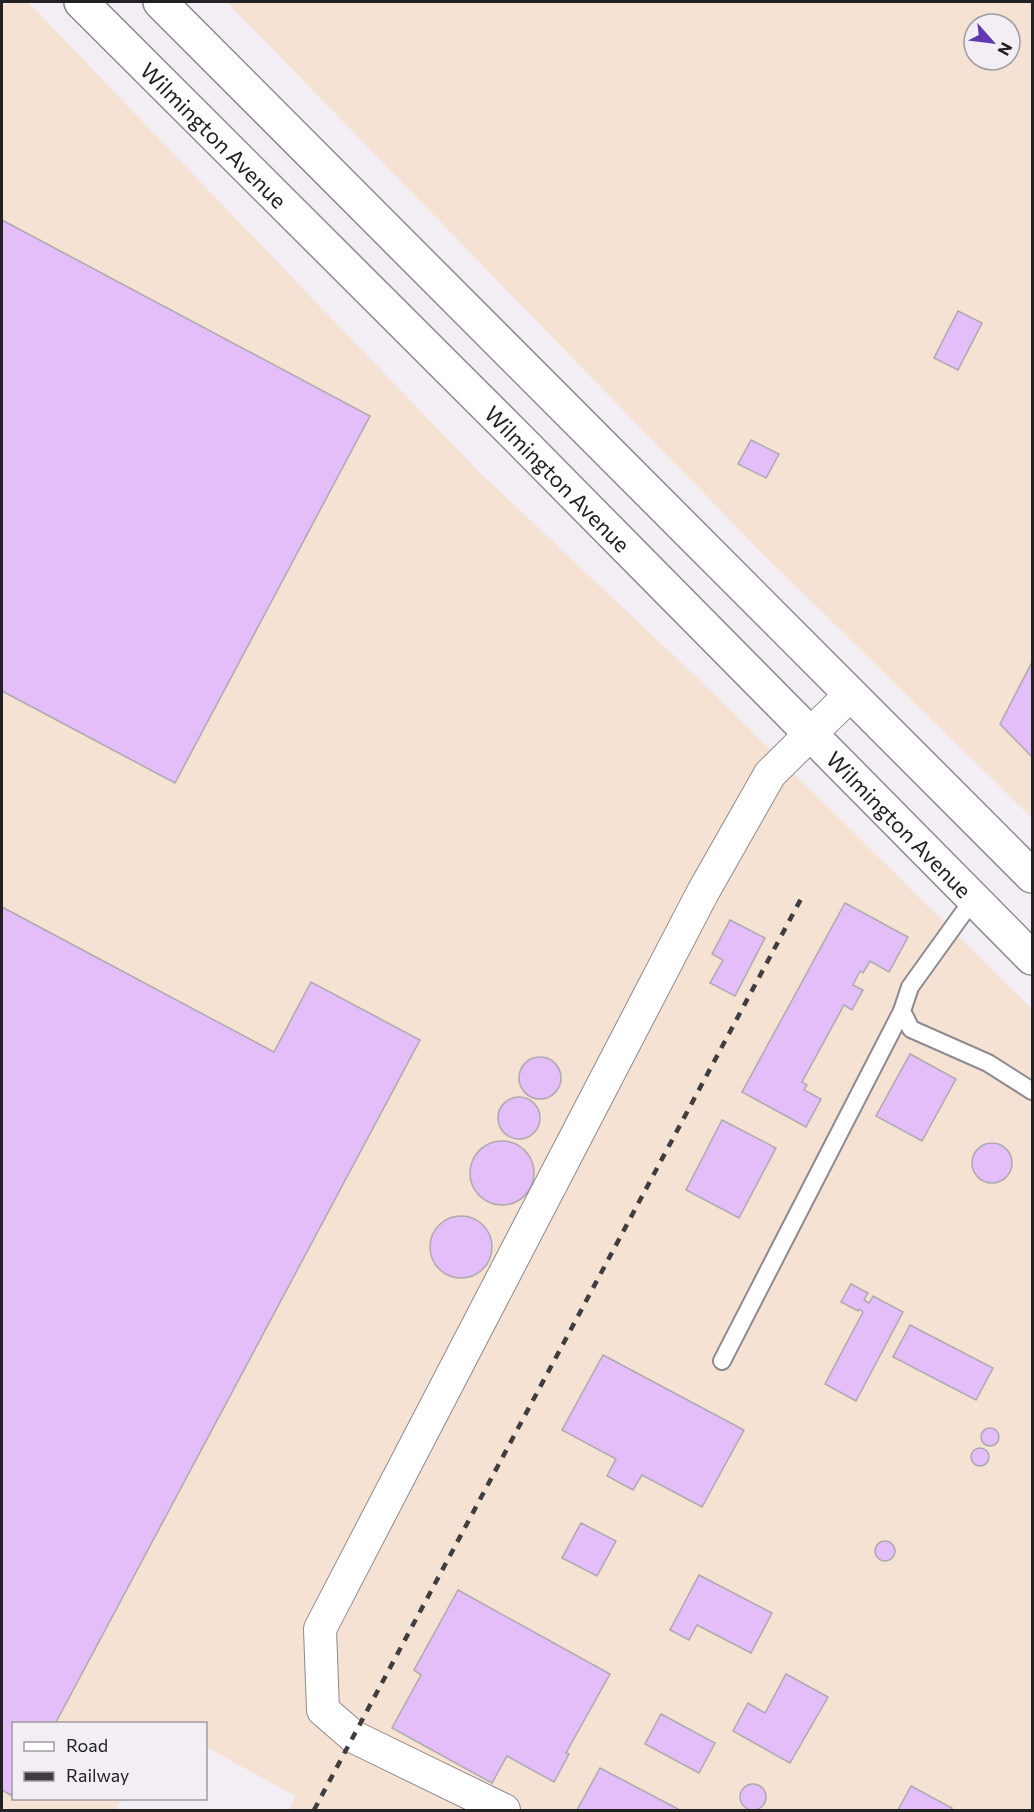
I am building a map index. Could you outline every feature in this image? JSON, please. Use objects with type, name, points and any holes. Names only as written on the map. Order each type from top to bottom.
[{"type":"main road","name":"Wilmington Avenue","points":[[81,2],[1032,958]]},
{"type":"main road","points":[[160,2],[1032,876]]},
{"type":"street","points":[[504,1810],[354,1737],[323,1710],[320,1629],[703,892],[770,774],[851,694]]},
{"type":"lane","points":[[722,1361],[902,1011],[910,987],[974,898]]},
{"type":"lane","points":[[902,1011],[911,1029],[988,1063],[1032,1090]]},
{"type":"shaded area","points":[[2,2],[28,2],[476,469],[709,689],[1032,1009],[1032,1810],[288,1810],[296,1796],[207,1748],[207,1722],[12,1722],[12,1800],[121,1800],[116,1810],[2,1810]]},
{"type":"shaded area","points":[[227,2],[1032,2],[1032,818],[756,547]]},
{"type":"building","points":[[2,220],[370,416],[175,783],[2,691]]},
{"type":"building","points":[[958,311],[982,323],[958,370],[934,358]]},
{"type":"building","points":[[751,440],[779,454],[766,478],[738,464]]},
{"type":"building","points":[[1032,662],[1032,757],[1000,724]]},
{"type":"building","points":[[845,903],[908,937],[889,972],[870,961],[863,973],[860,971],[853,985],[863,990],[852,1010],[844,1005],[802,1082],[807,1085],[804,1090],[821,1099],[806,1127],[742,1092]]},
{"type":"building","points":[[2,907],[274,1052],[311,982],[420,1040],[56,1722],[12,1722],[12,1796],[2,1790]]},
{"type":"building","points":[[730,920],[765,938],[735,996],[710,983],[723,960],[712,954]]},
{"type":"building","points":[[910,1054],[956,1079],[922,1141],[876,1116]]},
{"type":"building","points":[[540,1057],[555,1063],[561,1078],[555,1093],[540,1099],[525,1093],[519,1078],[525,1063]]},
{"type":"building","points":[[519,1097],[533,1104],[540,1118],[533,1132],[519,1139],[505,1132],[498,1118],[505,1104]]},
{"type":"building","points":[[722,1120],[776,1148],[739,1218],[686,1190]]},
{"type":"building","points":[[496,1141],[508,1141],[525,1150],[532,1161],[534,1173],[532,1185],[525,1196],[508,1205],[496,1205],[484,1200],[475,1191],[470,1179],[470,1167],[475,1155],[484,1146]]},
{"type":"building","points":[[992,1143],[1000,1144],[1006,1149],[1011,1155],[1011,1171],[1006,1177],[1000,1182],[992,1183],[984,1182],[978,1177],[973,1171],[972,1163],[973,1155],[978,1149],[984,1144]]},
{"type":"building","points":[[461,1216],[478,1221],[483,1225],[487,1230],[492,1247],[487,1264],[483,1269],[478,1273],[461,1278],[444,1273],[439,1269],[435,1264],[430,1247],[435,1230],[439,1225],[444,1221]]},
{"type":"building","points":[[851,1284],[868,1293],[864,1300],[869,1303],[873,1296],[903,1312],[856,1401],[825,1384],[863,1312],[841,1302]]},
{"type":"building","points":[[910,1325],[993,1368],[976,1400],[893,1357]]},
{"type":"building","points":[[603,1355],[744,1430],[702,1507],[642,1475],[633,1490],[607,1476],[616,1459],[562,1430]]},
{"type":"building","points":[[990,1428],[996,1431],[999,1437],[996,1443],[990,1446],[984,1443],[981,1437],[984,1431]]},
{"type":"building","points":[[980,1448],[986,1451],[989,1457],[986,1463],[980,1466],[974,1463],[971,1457],[974,1451]]},
{"type":"building","points":[[581,1523],[616,1541],[597,1576],[562,1558]]},
{"type":"building","points":[[885,1541],[892,1544],[895,1551],[892,1558],[885,1561],[878,1558],[875,1551],[878,1544]]},
{"type":"building","points":[[699,1575],[772,1613],[751,1653],[697,1625],[689,1640],[670,1630]]},
{"type":"building","points":[[458,1590],[610,1674],[566,1753],[569,1754],[554,1782],[507,1756],[492,1783],[392,1728],[421,1675],[414,1670]]},
{"type":"building","points":[[786,1674],[828,1697],[790,1763],[733,1731],[748,1703],[765,1713]]},
{"type":"building","points":[[661,1714],[715,1743],[699,1773],[645,1744]]},
{"type":"building","points":[[600,1768],[680,1810],[577,1810]]},
{"type":"building","points":[[753,1784],[762,1788],[766,1797],[762,1806],[753,1810],[744,1806],[740,1797],[744,1788]]},
{"type":"building","points":[[911,1786],[952,1808],[951,1810],[898,1810]]},
{"type":"railway","points":[[314,1810],[802,897]]}]
